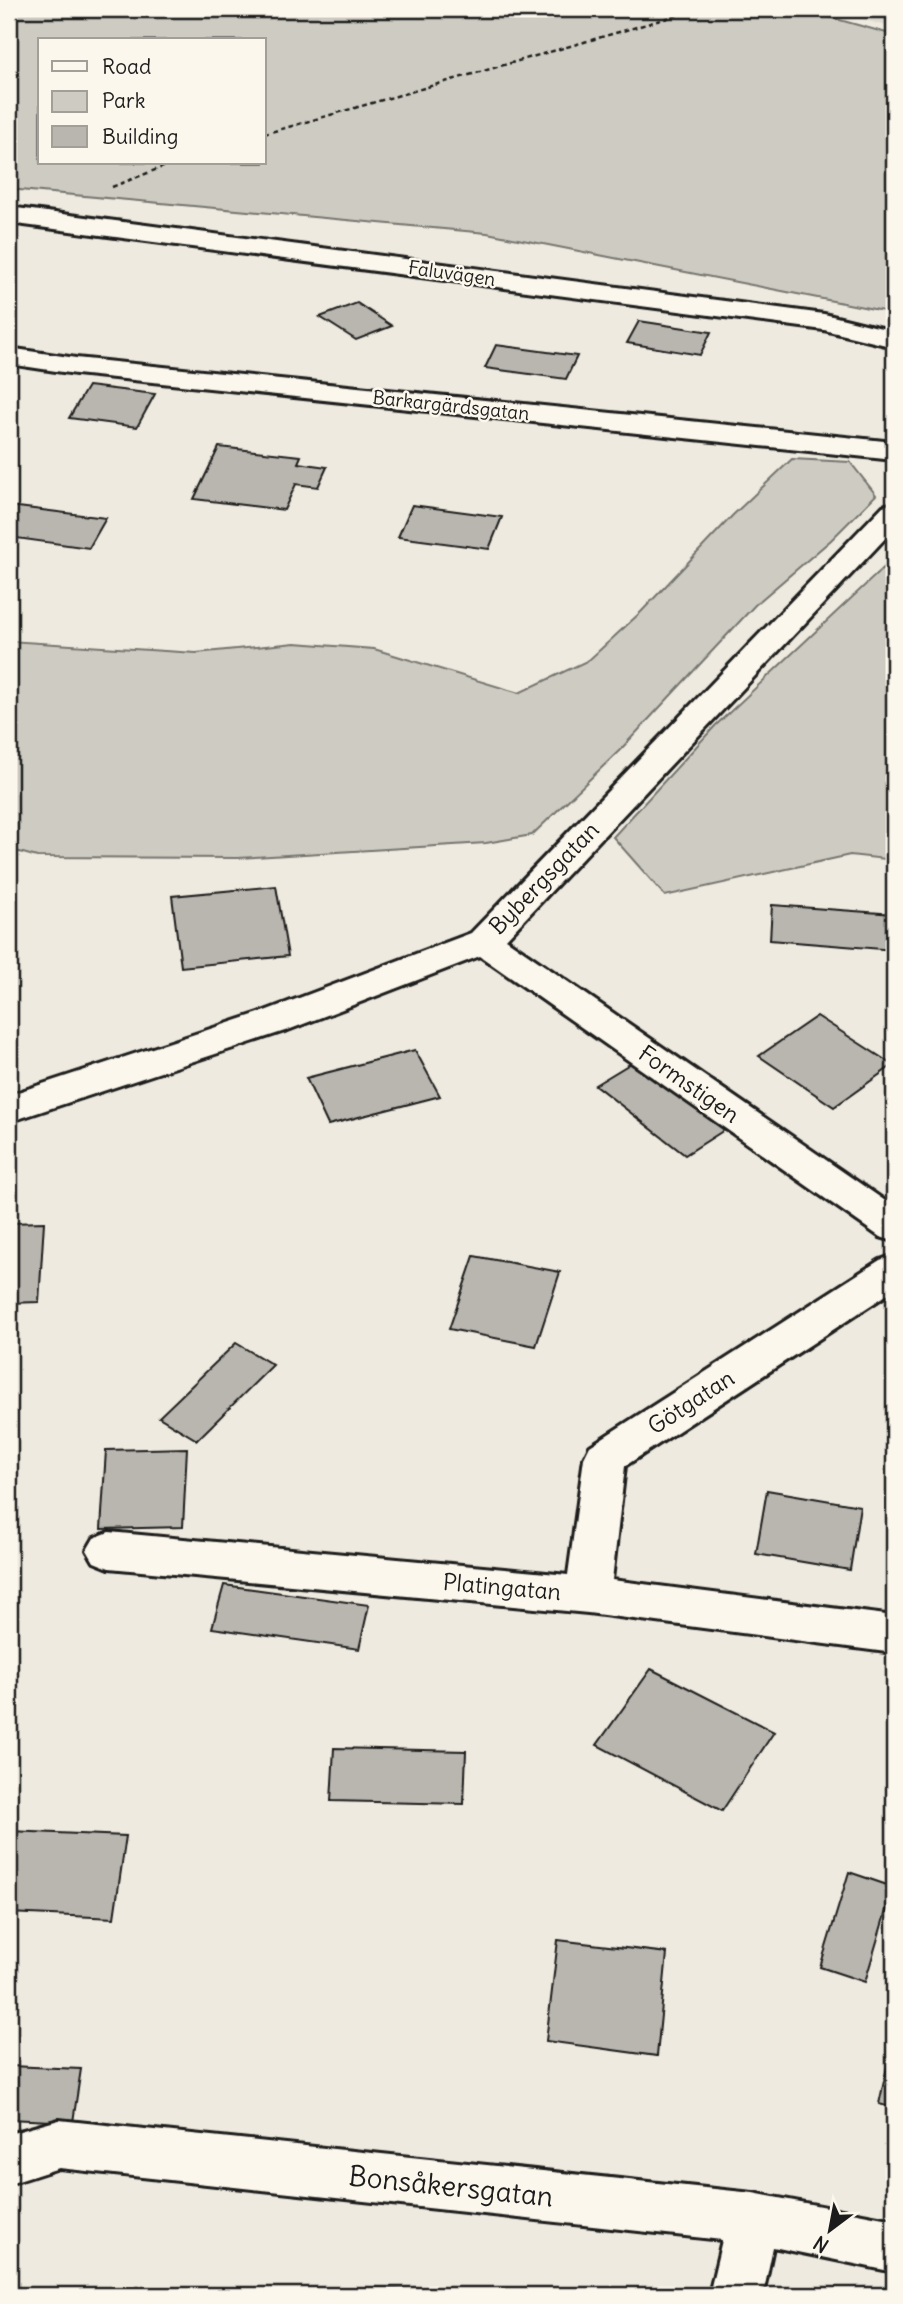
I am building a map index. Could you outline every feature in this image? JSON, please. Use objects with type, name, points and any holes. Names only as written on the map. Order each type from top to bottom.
[{"type":"street","points":[[9,234],[22,217]]},
{"type":"street","name":"Faluvägen","points":[[22,217],[824,323],[894,339]]},
{"type":"street","name":"Barkargärdsgatan","points":[[9,356],[76,366],[894,451]]},
{"type":"street","name":"Bybergsgatan","points":[[9,1109],[275,1021],[484,941],[894,512]]},
{"type":"street","name":"Formstigen","points":[[484,941],[894,1227]]},
{"type":"street","name":"Götgatan","points":[[588,1595],[605,1458],[894,1270]]},
{"type":"street","name":"Platingatan","points":[[109,1550],[588,1595],[894,1635]]},
{"type":"street","name":"Bonsåkersgatan","points":[[9,2159],[60,2144],[753,2218],[894,2246]]},
{"type":"street","points":[[736,2295],[753,2218]]},
{"type":"path","points":[[266,133],[699,9]]},
{"type":"shaded area","points":[[824,9],[894,9],[894,28]]},
{"type":"green space","points":[[9,9],[800,9],[894,35],[894,313],[487,233],[9,189]]},
{"type":"green space","points":[[792,459],[850,462],[876,495],[831,540],[755,605],[621,749],[532,835],[486,843],[238,858],[37,857],[9,849],[9,641],[196,653],[295,643],[374,649],[519,693],[589,660],[641,612],[733,515]]},
{"type":"green space","points":[[894,558],[894,860],[850,855],[665,896],[613,837],[715,726]]},
{"type":"building","points":[[357,303],[392,326],[356,340],[320,317]]},
{"type":"building","points":[[639,321],[711,332],[700,355],[627,343]]},
{"type":"building","points":[[496,345],[577,356],[566,379],[485,368]]},
{"type":"building","points":[[88,386],[155,394],[137,427],[69,418]]},
{"type":"building","points":[[219,447],[301,456],[298,463],[327,467],[318,487],[296,484],[284,510],[194,499]]},
{"type":"building","points":[[412,505],[502,517],[489,549],[398,537]]},
{"type":"building","points":[[10,506],[106,518],[89,548],[9,537]]},
{"type":"building","points":[[276,886],[288,956],[181,967],[172,896]]},
{"type":"building","points":[[772,905],[894,914],[894,950],[770,940]]},
{"type":"building","points":[[817,1016],[893,1065],[834,1107],[759,1056]]},
{"type":"building","points":[[415,1050],[440,1096],[328,1125],[306,1078]]},
{"type":"building","points":[[638,1059],[729,1127],[685,1155],[595,1085]]},
{"type":"building","points":[[44,1222],[39,1302],[9,1303],[9,1223]]},
{"type":"building","points":[[474,1256],[560,1272],[536,1346],[449,1329]]},
{"type":"building","points":[[236,1343],[273,1365],[197,1440],[159,1417]]},
{"type":"building","points":[[187,1448],[183,1527],[101,1529],[106,1450]]},
{"type":"building","points":[[767,1490],[860,1506],[850,1570],[756,1554]]},
{"type":"building","points":[[224,1585],[369,1605],[359,1649],[212,1628]]},
{"type":"building","points":[[651,1669],[774,1732],[722,1811],[597,1745]]},
{"type":"building","points":[[334,1748],[466,1751],[464,1804],[331,1801]]},
{"type":"building","points":[[9,1831],[126,1836],[114,1918],[9,1913]]},
{"type":"building","points":[[849,1872],[893,1887],[865,1982],[820,1967]]},
{"type":"building","points":[[558,1940],[667,1953],[657,2056],[546,2041]]},
{"type":"building","points":[[894,2035],[894,2108],[879,2104]]},
{"type":"building","points":[[9,2066],[81,2069],[73,2122],[9,2119]]},
{"type":"building","points":[[370,2288],[464,2292],[464,2295],[370,2295]]},
{"type":"railway","points":[[873,9],[894,14]]}]
